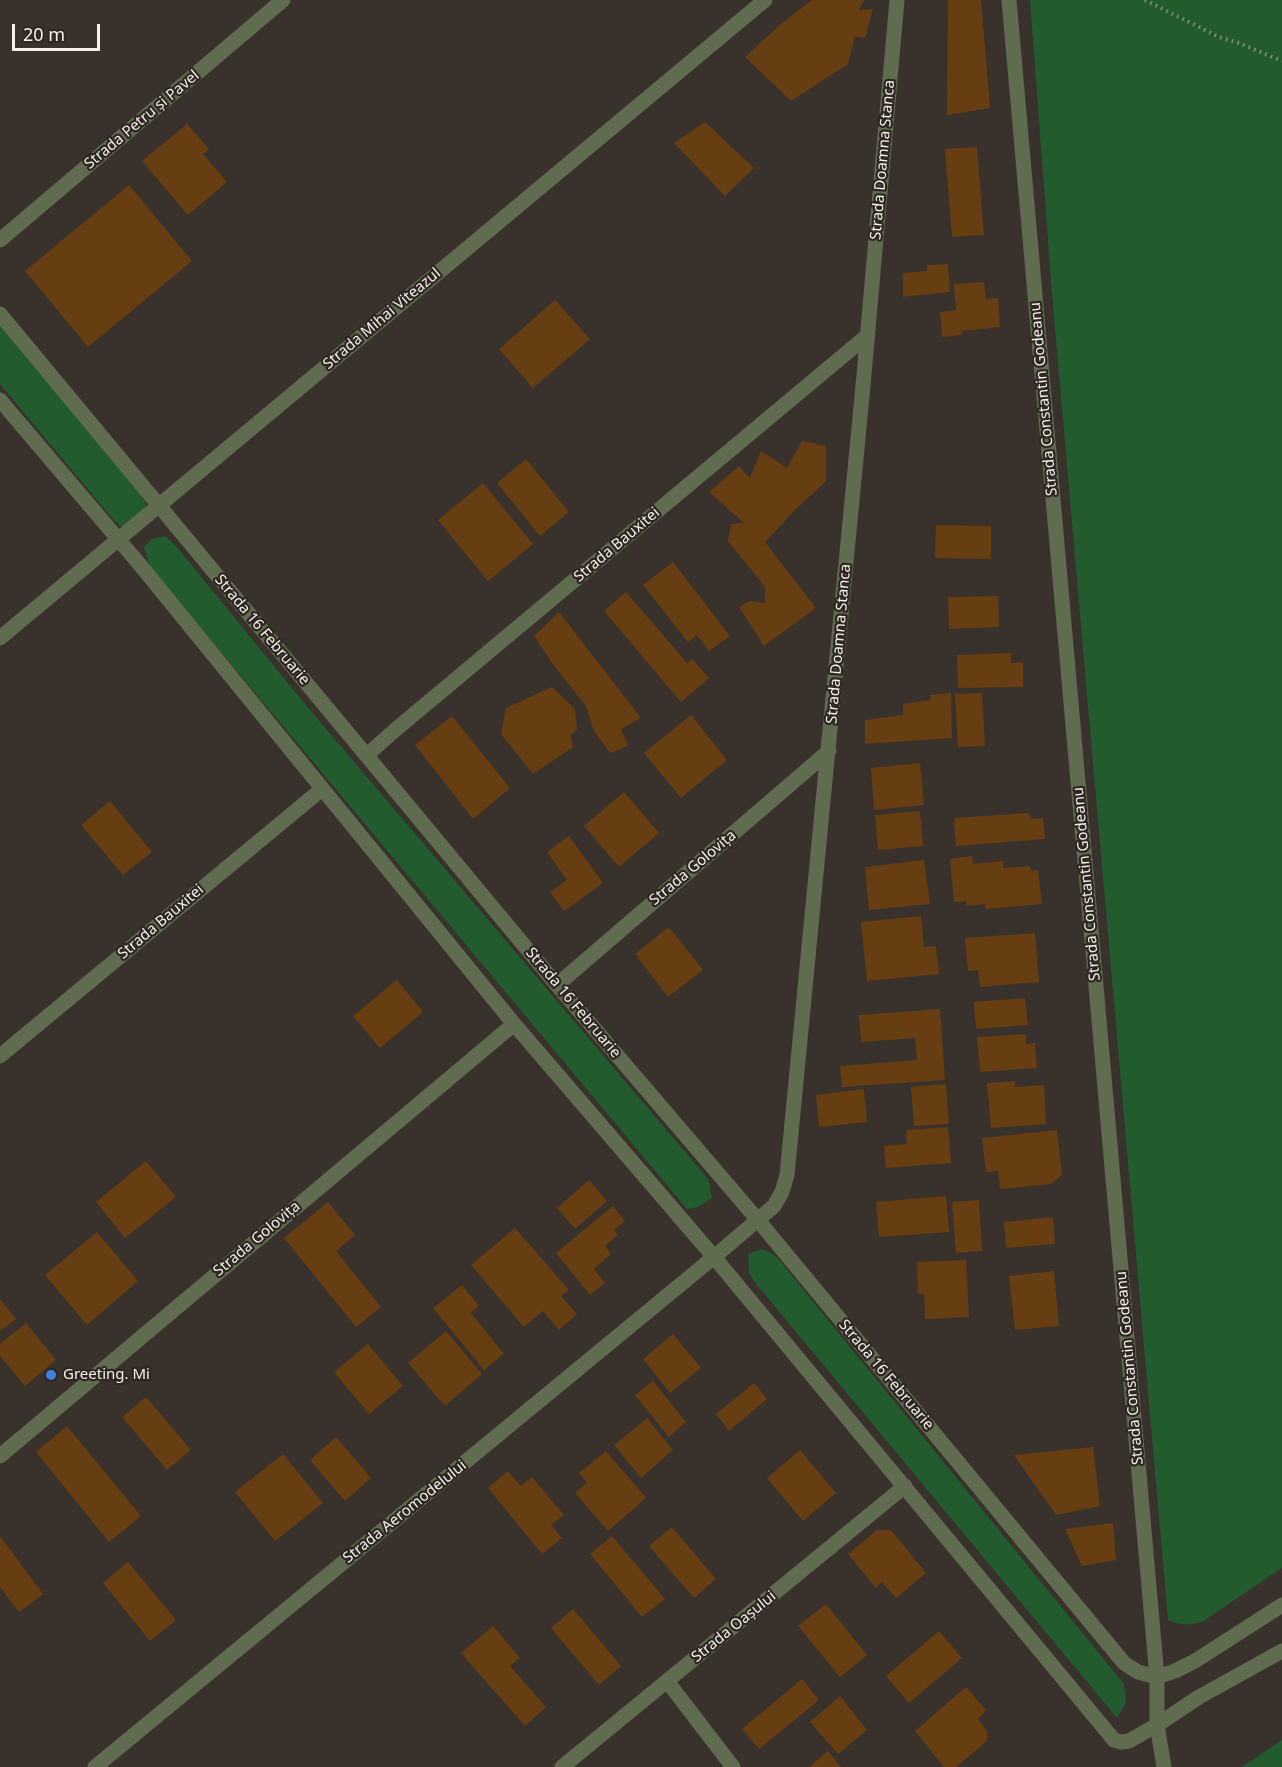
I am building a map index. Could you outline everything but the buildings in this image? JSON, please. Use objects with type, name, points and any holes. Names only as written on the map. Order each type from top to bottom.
[{"type":"street","name":"Strada Petru și Pavel","points":[[0,240],[283,0]]},
{"type":"street","name":"Strada Mihai Viteazul","points":[[0,638],[765,0]]},
{"type":"street","name":"Strada Doamna Stanca","points":[[714,1257],[774,1206],[782,1192],[786,1175],[829,751],[897,0]]},
{"type":"street","name":"Strada Constantin Godeanu","points":[[1009,0],[1157,1677],[1157,1725],[1164,1767]]},
{"type":"street","name":"Strada 16 Februarie","points":[[0,314],[557,985],[758,1220],[1124,1663],[1138,1672],[1157,1677]]},
{"type":"street","name":"Strada Bauxitei","points":[[367,755],[868,335]]},
{"type":"street","points":[[0,400],[118,539],[514,1023],[714,1257],[1114,1740],[1129,1741],[1199,1697],[1282,1651]]},
{"type":"street","name":"Strada Golovița","points":[[557,985],[829,751]]},
{"type":"street","name":"Strada Bauxitei","points":[[0,1056],[322,789]]},
{"type":"street","name":"Strada Golovița","points":[[0,1456],[514,1023]]},
{"type":"street","name":"Strada Aeromodelului","points":[[95,1767],[714,1257]]},
{"type":"street","name":"Strada Oașului","points":[[562,1767],[905,1486]]},
{"type":"street","points":[[1157,1677],[1195,1661],[1282,1605]]},
{"type":"street","points":[[667,1681],[733,1767]]},
{"type":"path","points":[[1145,0],[1220,37],[1282,61]]},
{"type":"green space","points":[[1030,0],[1282,0],[1282,1568],[1202,1622],[1193,1624],[1181,1624],[1168,1620],[1052,294]]},
{"type":"green space","points":[[0,324],[144,500],[148,512],[127,533],[0,384]]},
{"type":"green space","points":[[165,536],[176,546],[305,704],[708,1179],[712,1198],[698,1207],[687,1209],[150,567],[144,547],[152,539]]},
{"type":"green space","points":[[762,1249],[776,1256],[1124,1684],[1126,1703],[1117,1718],[757,1285],[749,1273],[748,1254]]},
{"type":"green space","points":[[1282,1740],[1282,1767],[1242,1767]]},
{"type":"place","name":"Greeting. Mi","points":[[51,1375]]}]
